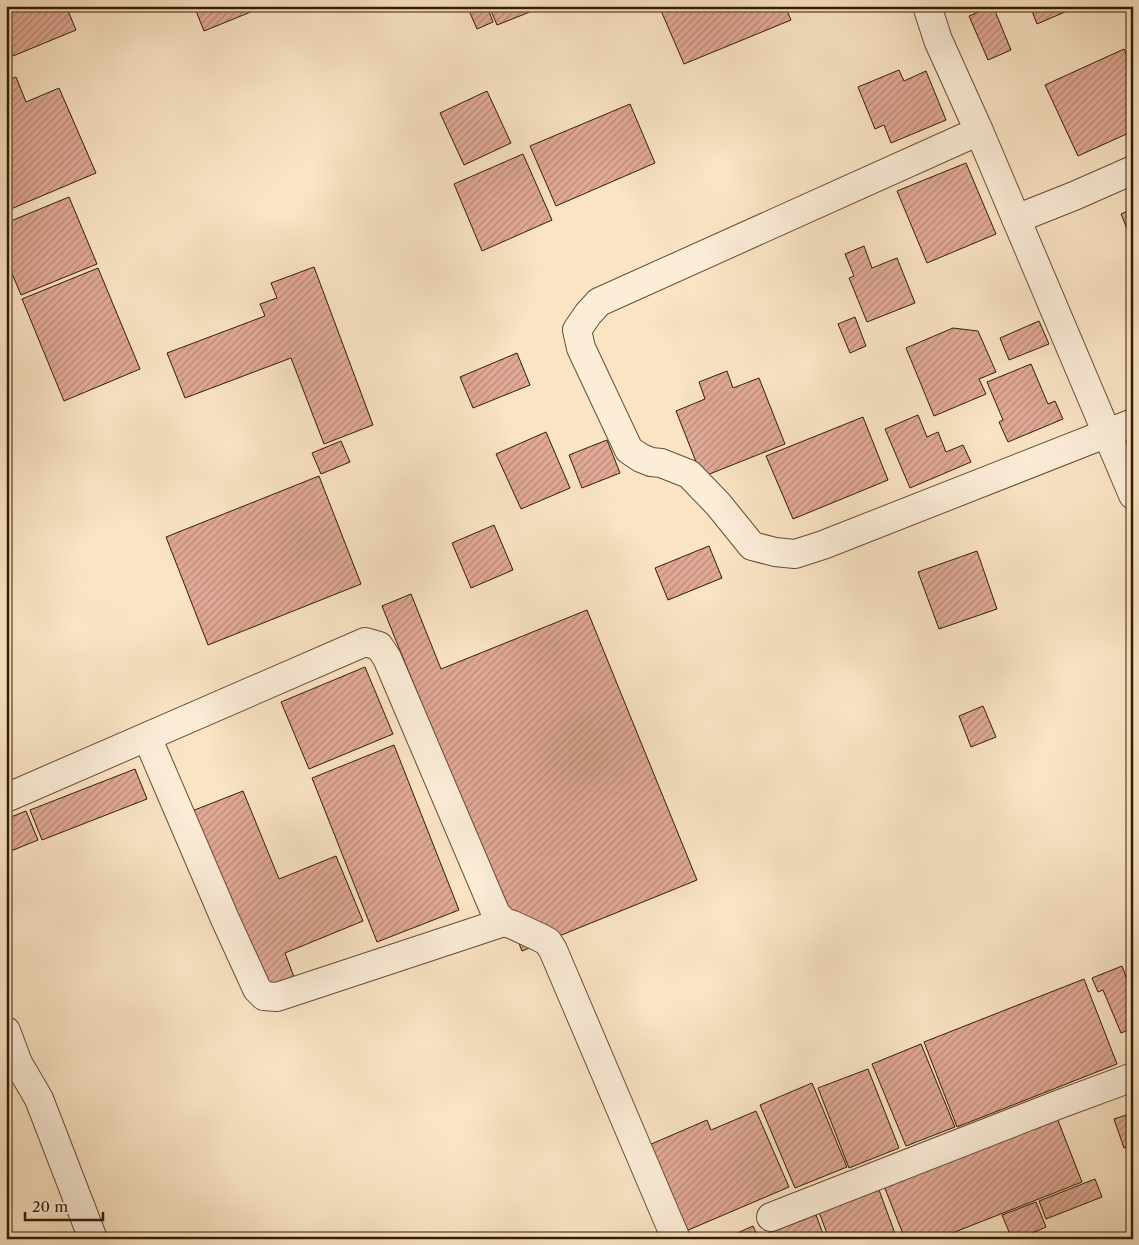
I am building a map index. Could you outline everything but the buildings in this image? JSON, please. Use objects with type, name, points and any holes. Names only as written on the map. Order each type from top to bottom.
[{"type":"street","points":[[933,8],[938,40],[979,131],[1133,495]]},
{"type":"street","points":[[979,131],[599,302],[577,330],[581,348],[629,450],[640,458],[661,463],[689,474],[718,504],[752,546],[775,552],[795,554],[823,545],[1133,422]]},
{"type":"street","points":[[1016,219],[1133,170]]},
{"type":"street","points":[[6,798],[365,642],[379,646],[387,658],[496,914],[504,922],[548,942],[553,950],[676,1239]]},
{"type":"street","points":[[147,737],[257,989],[264,996],[277,997],[504,922]]},
{"type":"street","points":[[6,1031],[18,1063],[39,1099],[93,1239]]},
{"type":"street","points":[[771,1217],[1133,1077]]}]
